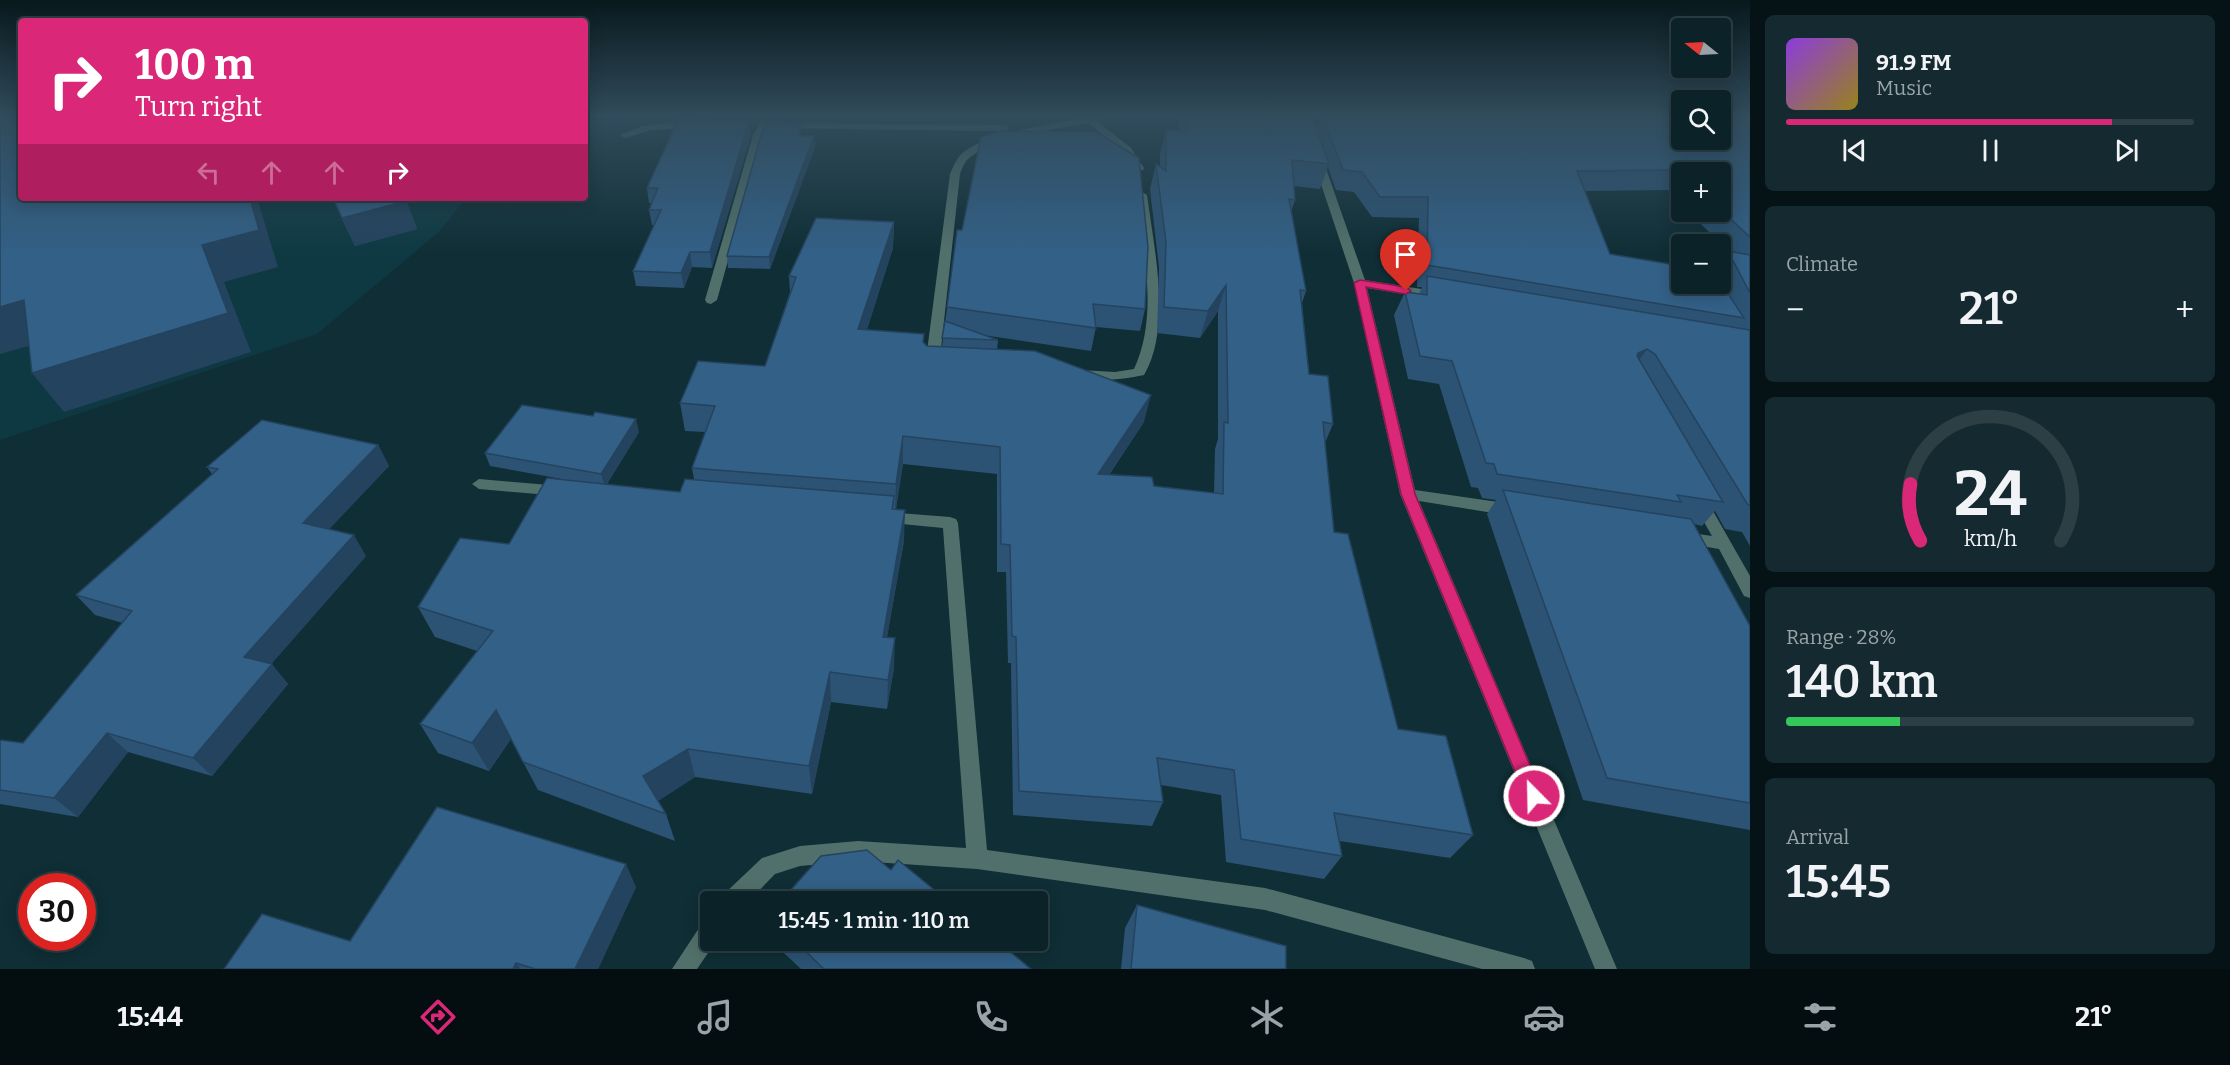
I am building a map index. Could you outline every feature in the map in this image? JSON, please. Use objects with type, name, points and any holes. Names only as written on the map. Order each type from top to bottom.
[{"type":"street","points":[[711,300],[750,162]]},
{"type":"street","points":[[943,369],[932,368],[955,174],[960,162]]},
{"type":"street","points":[[1070,374],[1115,376],[1139,372],[1144,359],[1155,300],[1139,167],[1136,162]]},
{"type":"street","points":[[1319,162],[1360,283],[1408,494],[1606,969]]},
{"type":"street","points":[[1360,283],[1452,298]]},
{"type":"street","points":[[478,484],[573,492]]},
{"type":"street","points":[[1691,486],[1750,591]]},
{"type":"street","points":[[1408,494],[1526,512]]},
{"type":"street","points":[[868,516],[950,523],[977,859]]},
{"type":"street","points":[[1666,535],[1725,544]]},
{"type":"street","points":[[743,891],[769,865],[800,856],[858,851],[977,859],[1265,899],[1524,969]]},
{"type":"street","points":[[684,969],[700,946]]},
{"type":"shaded area","points":[[0,162],[12,162],[18,186],[18,201],[464,201],[439,232],[317,334],[0,440]]},
{"type":"building","points":[[0,162],[18,162],[18,201],[251,201],[259,230],[202,245],[228,313],[32,373],[24,300],[0,307]]},
{"type":"building","points":[[659,162],[737,162],[710,252],[690,252],[681,273],[633,271],[661,210],[649,210],[658,188],[647,188]]},
{"type":"building","points":[[753,162],[804,162],[769,257],[727,256]]},
{"type":"building","points":[[976,162],[1139,162],[1148,247],[1145,309],[1093,304],[1096,328],[947,307],[957,230],[962,230]]},
{"type":"building","points":[[1166,162],[1292,162],[1295,200],[1289,199],[1306,291],[1300,290],[1309,374],[1328,376],[1333,424],[1323,422],[1334,532],[1348,534],[1398,729],[1446,736],[1473,835],[1334,813],[1342,856],[1241,839],[1234,770],[1157,758],[1163,802],[1019,791],[1016,637],[1012,636],[1010,545],[1001,544],[1000,447],[903,436],[896,484],[692,468],[715,406],[680,403],[698,361],[765,366],[796,277],[789,276],[816,218],[894,222],[858,329],[924,334],[923,342],[927,346],[1035,351],[1151,395],[1098,474],[1152,477],[1154,486],[1223,494],[1224,422],[1228,423],[1226,285],[1208,311],[1164,307],[1166,242],[1156,164],[1166,171]]},
{"type":"building","points":[[1340,162],[1671,162],[1671,170],[1577,171],[1610,254],[1671,264],[1671,294],[1728,294],[1744,318],[1427,265],[1428,197],[1380,197],[1362,172],[1343,170]]},
{"type":"building","points":[[1731,162],[1750,162],[1750,237],[1731,219]]},
{"type":"building","points":[[334,201],[406,201],[342,218]]},
{"type":"building","points":[[1731,252],[1750,255],[1750,293],[1731,257]]},
{"type":"building","points":[[1427,276],[1750,330],[1750,505],[1655,354],[1647,349],[1638,353],[1637,356],[1723,502],[1677,495],[1681,502],[1497,474],[1494,464],[1486,463],[1452,361],[1420,356],[1405,292],[1427,295]]},
{"type":"building","points":[[945,321],[998,340],[942,338]]},
{"type":"building","points":[[522,405],[593,416],[595,412],[636,419],[601,474],[485,453]]},
{"type":"building","points":[[262,420],[378,445],[303,523],[354,535],[244,657],[272,664],[193,758],[107,733],[54,798],[0,790],[0,741],[23,743],[132,611],[76,595],[218,469],[207,467]]},
{"type":"building","points":[[547,478],[680,492],[685,479],[894,496],[892,509],[905,510],[883,637],[895,638],[888,680],[830,672],[809,766],[688,749],[643,776],[666,814],[523,762],[496,710],[472,743],[420,724],[493,631],[418,607],[460,538],[509,544]]},
{"type":"building","points":[[1503,490],[1691,519],[1750,626],[1750,803],[1607,778]]},
{"type":"building","points":[[437,807],[626,864],[575,969],[535,969],[516,963],[513,969],[224,969],[262,914],[350,941]]},
{"type":"building","points":[[867,850],[891,870],[898,860],[936,891],[790,891],[821,856]]},
{"type":"building","points":[[1137,905],[1286,946],[1286,969],[1131,969]]},
{"type":"building","points":[[805,951],[1009,951],[1031,969],[824,969]]},
{"type":"route","points":[[1406,291],[1360,283],[1408,494],[1534,796]]}]
